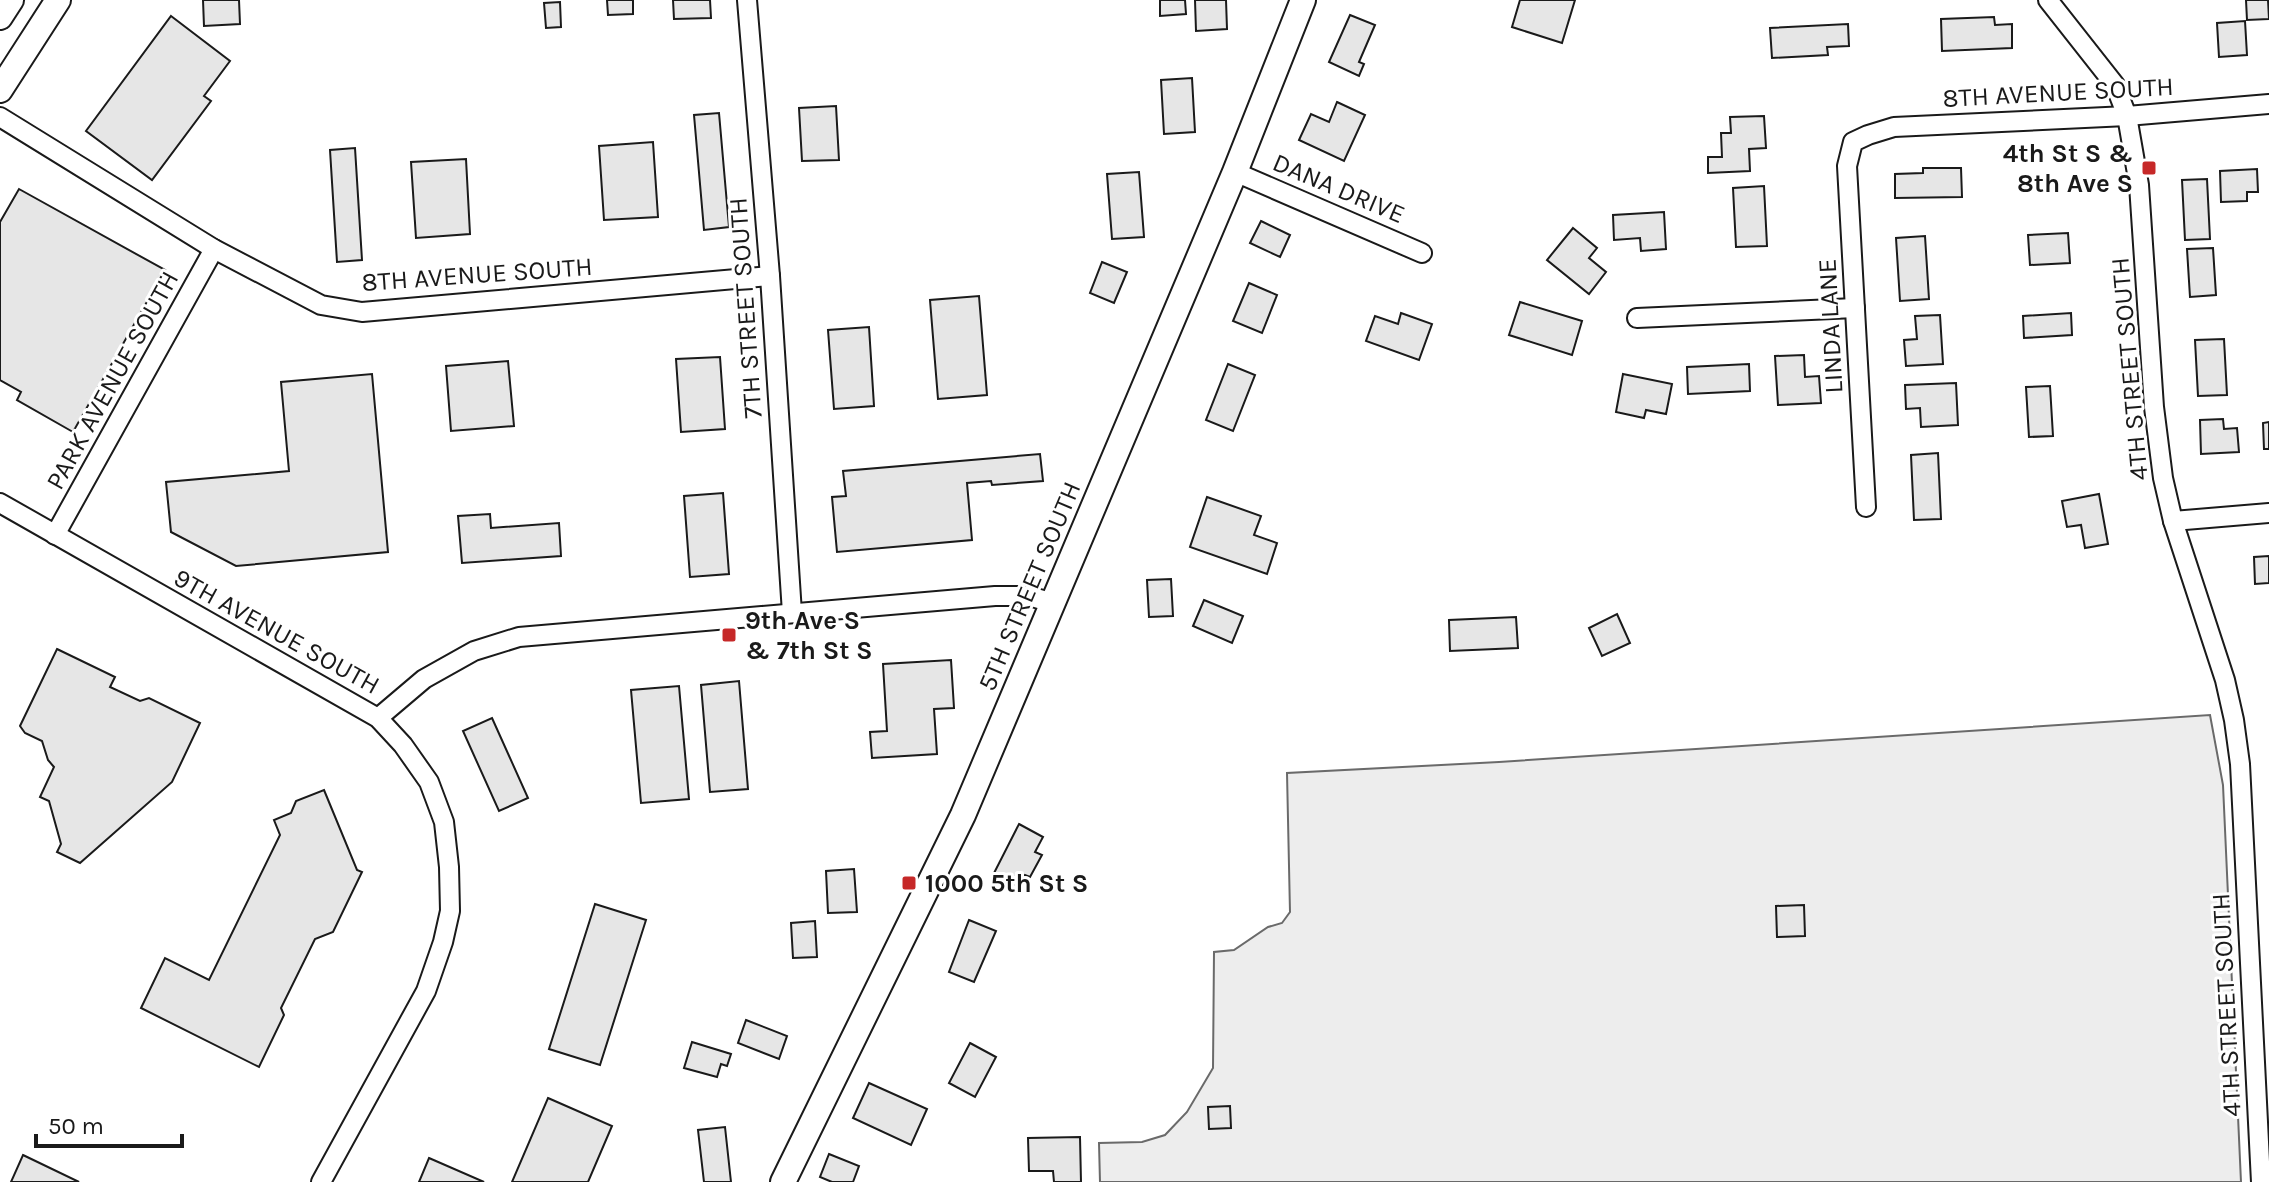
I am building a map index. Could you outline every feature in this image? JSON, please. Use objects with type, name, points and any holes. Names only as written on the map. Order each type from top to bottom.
[{"type":"street","points":[[0,17],[11,0]]},
{"type":"street","points":[[0,90],[58,0]]},
{"type":"street","name":"7TH STREET SOUTH","points":[[747,0],[770,276],[792,613]]},
{"type":"street","name":"5TH STREET SOUTH","points":[[783,1182],[963,815],[1235,172],[1303,0]]},
{"type":"street","name":"4TH STREET SOUTH","points":[[2048,0],[2115,85],[2127,116],[2139,185],[2154,407],[2163,478],[2173,521],[2225,680],[2240,764],[2261,1182]]},
{"type":"street","name":"8TH AVENUE SOUTH","points":[[1853,142],[1894,127],[2127,116],[2269,104]]},
{"type":"street","name":"8TH AVENUE SOUTH","points":[[0,117],[214,249],[321,305],[362,312],[770,276]]},
{"type":"street","name":"LINDA LANE","points":[[1853,142],[1847,166],[1866,507]]},
{"type":"street","name":"DANA DRIVE","points":[[1235,172],[1422,253]]},
{"type":"street","name":"PARK AVENUE SOUTH","points":[[55,535],[214,249]]},
{"type":"street","points":[[1637,318],[1855,308]]},
{"type":"street","name":"9TH AVENUE SOUTH","points":[[0,503],[378,718],[436,672],[474,651],[519,637],[995,596],[1029,596],[1053,603]]},
{"type":"street","points":[[2173,521],[2269,513]]},
{"type":"street","points":[[321,1182],[426,991],[450,911],[444,822],[429,782],[403,745],[378,718]]},
{"type":"street","points":[[2250,944],[2269,943]]},
{"type":"shaded area","points":[[2210,715],[2223,785],[2241,1182],[1100,1182],[1099,1143],[1142,1142],[1165,1135],[1187,1112],[1213,1068],[1214,952],[1234,950],[1268,927],[1282,923],[1290,912],[1287,773]]},
{"type":"building","points":[[203,0],[239,0],[240,24],[204,26]]},
{"type":"building","points":[[607,0],[633,0],[633,14],[608,15]]},
{"type":"building","points":[[673,0],[710,0],[711,18],[674,19]]},
{"type":"building","points":[[1160,0],[1185,0],[1186,14],[1160,16]]},
{"type":"building","points":[[1195,0],[1226,0],[1227,29],[1196,31]]},
{"type":"building","points":[[1520,0],[1575,0],[1562,43],[1512,27]]},
{"type":"building","points":[[2246,0],[2268,0],[2269,19],[2247,20]]},
{"type":"building","points":[[560,2],[561,27],[546,28],[544,3]]},
{"type":"building","points":[[1350,15],[1375,25],[1359,62],[1364,64],[1359,76],[1329,62]]},
{"type":"building","points":[[171,16],[230,61],[204,96],[211,101],[152,180],[86,131]]},
{"type":"building","points":[[1994,17],[1995,25],[2012,24],[2012,48],[1942,51],[1941,19]]},
{"type":"building","points":[[2245,21],[2247,55],[2219,57],[2217,23]]},
{"type":"building","points":[[1848,24],[1849,46],[1827,47],[1828,55],[1772,58],[1770,28]]},
{"type":"building","points":[[1192,78],[1195,132],[1164,134],[1161,80]]},
{"type":"building","points":[[1337,102],[1365,115],[1344,161],[1299,140],[1311,114],[1329,122]]},
{"type":"building","points":[[836,106],[839,160],[802,161],[799,108]]},
{"type":"building","points":[[719,113],[729,227],[704,230],[694,115]]},
{"type":"building","points":[[1764,116],[1766,148],[1749,149],[1750,171],[1708,173],[1708,157],[1722,157],[1721,133],[1731,133],[1730,117]]},
{"type":"building","points":[[653,142],[658,217],[604,220],[599,146]]},
{"type":"building","points":[[355,148],[362,260],[337,262],[330,150]]},
{"type":"building","points":[[466,159],[470,234],[416,238],[411,162]]},
{"type":"building","points":[[1923,168],[1961,168],[1962,197],[1895,198],[1895,174],[1923,173]]},
{"type":"building","points":[[2257,169],[2258,192],[2247,192],[2247,201],[2221,202],[2220,171]]},
{"type":"building","points":[[1139,172],[1144,237],[1112,239],[1107,174]]},
{"type":"building","points":[[2207,179],[2210,239],[2185,240],[2182,180]]},
{"type":"building","points":[[1764,186],[1767,246],[1736,247],[1733,188]]},
{"type":"building","points":[[19,189],[165,270],[73,432],[17,400],[21,392],[0,380],[0,222]]},
{"type":"building","points":[[1664,212],[1666,249],[1641,251],[1640,238],[1614,240],[1613,215]]},
{"type":"building","points":[[1261,221],[1290,235],[1280,257],[1250,243]]},
{"type":"building","points":[[1573,228],[1597,248],[1589,258],[1606,272],[1589,294],[1547,260]]},
{"type":"building","points":[[2068,233],[2070,263],[2030,265],[2028,235]]},
{"type":"building","points":[[1925,236],[1929,299],[1900,301],[1896,238]]},
{"type":"building","points":[[2213,248],[2216,295],[2190,297],[2187,249]]},
{"type":"building","points":[[1102,262],[1127,272],[1114,303],[1090,293]]},
{"type":"building","points":[[1249,283],[1277,295],[1262,333],[1233,321]]},
{"type":"building","points":[[979,296],[987,395],[938,399],[930,300]]},
{"type":"building","points":[[1520,302],[1582,321],[1572,355],[1509,335]]},
{"type":"building","points":[[1401,313],[1432,324],[1419,360],[1366,341],[1375,316],[1398,324]]},
{"type":"building","points":[[2071,313],[2072,335],[2024,338],[2023,316]]},
{"type":"building","points":[[1940,315],[1943,364],[1906,366],[1904,340],[1917,339],[1915,316]]},
{"type":"building","points":[[869,327],[874,406],[834,409],[828,330]]},
{"type":"building","points":[[2224,339],[2227,395],[2198,396],[2195,340]]},
{"type":"building","points":[[1804,355],[1805,377],[1819,376],[1821,403],[1778,405],[1775,356]]},
{"type":"building","points":[[720,357],[725,429],[681,432],[676,359]]},
{"type":"building","points":[[508,361],[514,426],[451,431],[446,366]]},
{"type":"building","points":[[1228,364],[1255,375],[1233,431],[1206,420]]},
{"type":"building","points":[[1749,364],[1750,391],[1688,394],[1687,367]]},
{"type":"building","points":[[372,374],[388,552],[236,566],[171,532],[166,482],[289,471],[281,382]]},
{"type":"building","points":[[1623,374],[1672,384],[1666,414],[1646,410],[1644,418],[1616,412]]},
{"type":"building","points":[[1956,383],[1958,425],[1921,427],[1920,408],[1906,409],[1905,385]]},
{"type":"building","points":[[2050,386],[2053,436],[2029,437],[2026,387]]},
{"type":"building","points":[[2223,419],[2224,429],[2237,428],[2239,452],[2201,454],[2200,420]]},
{"type":"building","points":[[2269,422],[2269,449],[2264,449],[2263,423]]},
{"type":"building","points":[[1938,453],[1941,519],[1914,520],[1911,455]]},
{"type":"building","points":[[1040,454],[1043,481],[992,485],[991,481],[967,483],[972,540],[837,552],[832,497],[846,496],[843,471]]},
{"type":"building","points":[[723,493],[729,574],[690,577],[684,496]]},
{"type":"building","points":[[2099,494],[2108,544],[2085,548],[2081,525],[2067,527],[2062,501]]},
{"type":"building","points":[[1207,497],[1261,516],[1254,535],[1277,543],[1267,574],[1190,547]]},
{"type":"building","points":[[490,514],[491,528],[559,523],[561,556],[462,563],[458,516]]},
{"type":"building","points":[[2269,556],[2269,583],[2255,584],[2254,557]]},
{"type":"building","points":[[1171,579],[1173,616],[1149,617],[1147,580]]},
{"type":"building","points":[[1204,600],[1243,616],[1232,643],[1193,626]]},
{"type":"building","points":[[1617,614],[1630,643],[1602,656],[1589,628]]},
{"type":"building","points":[[1516,617],[1518,648],[1450,651],[1449,620]]},
{"type":"building","points":[[57,649],[115,677],[110,687],[140,701],[149,698],[200,723],[172,782],[80,863],[57,852],[61,844],[49,801],[40,797],[54,767],[48,760],[42,741],[25,733],[20,726]]},
{"type":"building","points":[[951,660],[954,708],[934,709],[937,754],[872,758],[870,732],[887,731],[883,664]]},
{"type":"building","points":[[739,681],[748,789],[710,792],[701,685]]},
{"type":"building","points":[[679,686],[689,799],[641,803],[631,690]]},
{"type":"building","points":[[492,718],[528,798],[499,811],[463,731]]},
{"type":"building","points":[[324,790],[357,870],[362,872],[333,932],[315,939],[281,1008],[284,1015],[259,1067],[141,1008],[165,958],[209,980],[280,835],[274,820],[291,813],[296,801]]},
{"type":"building","points":[[1019,824],[1043,837],[1035,852],[1042,855],[1030,877],[1025,875],[1018,890],[992,877]]},
{"type":"building","points":[[854,869],[857,912],[828,913],[826,871]]},
{"type":"building","points":[[595,904],[646,920],[600,1065],[549,1049]]},
{"type":"building","points":[[1804,905],[1805,936],[1777,937],[1776,906]]},
{"type":"building","points":[[969,920],[996,931],[974,982],[949,972]]},
{"type":"building","points":[[815,921],[817,957],[793,958],[791,923]]},
{"type":"building","points":[[746,1020],[787,1036],[779,1059],[738,1043]]},
{"type":"building","points":[[692,1042],[731,1054],[727,1066],[721,1064],[717,1077],[684,1068]]},
{"type":"building","points":[[970,1043],[996,1057],[975,1097],[949,1083]]},
{"type":"building","points":[[869,1083],[927,1109],[911,1145],[853,1118]]},
{"type":"building","points":[[548,1098],[612,1126],[588,1182],[512,1182]]},
{"type":"building","points":[[1230,1106],[1231,1128],[1209,1129],[1208,1107]]},
{"type":"building","points":[[725,1127],[731,1182],[704,1182],[698,1130]]},
{"type":"building","points":[[1080,1137],[1081,1182],[1054,1182],[1053,1171],[1029,1171],[1028,1138]]},
{"type":"building","points":[[829,1154],[859,1166],[853,1182],[832,1182],[820,1177]]},
{"type":"building","points":[[23,1155],[79,1182],[11,1182]]},
{"type":"building","points":[[429,1158],[484,1182],[419,1182]]},
{"type":"place","name":"4th St S & 8th Ave S","points":[[2149,168]]},
{"type":"place","name":"9th Ave S & 7th St S","points":[[729,635]]},
{"type":"place","name":"1000 5th St S","points":[[909,883]]}]
